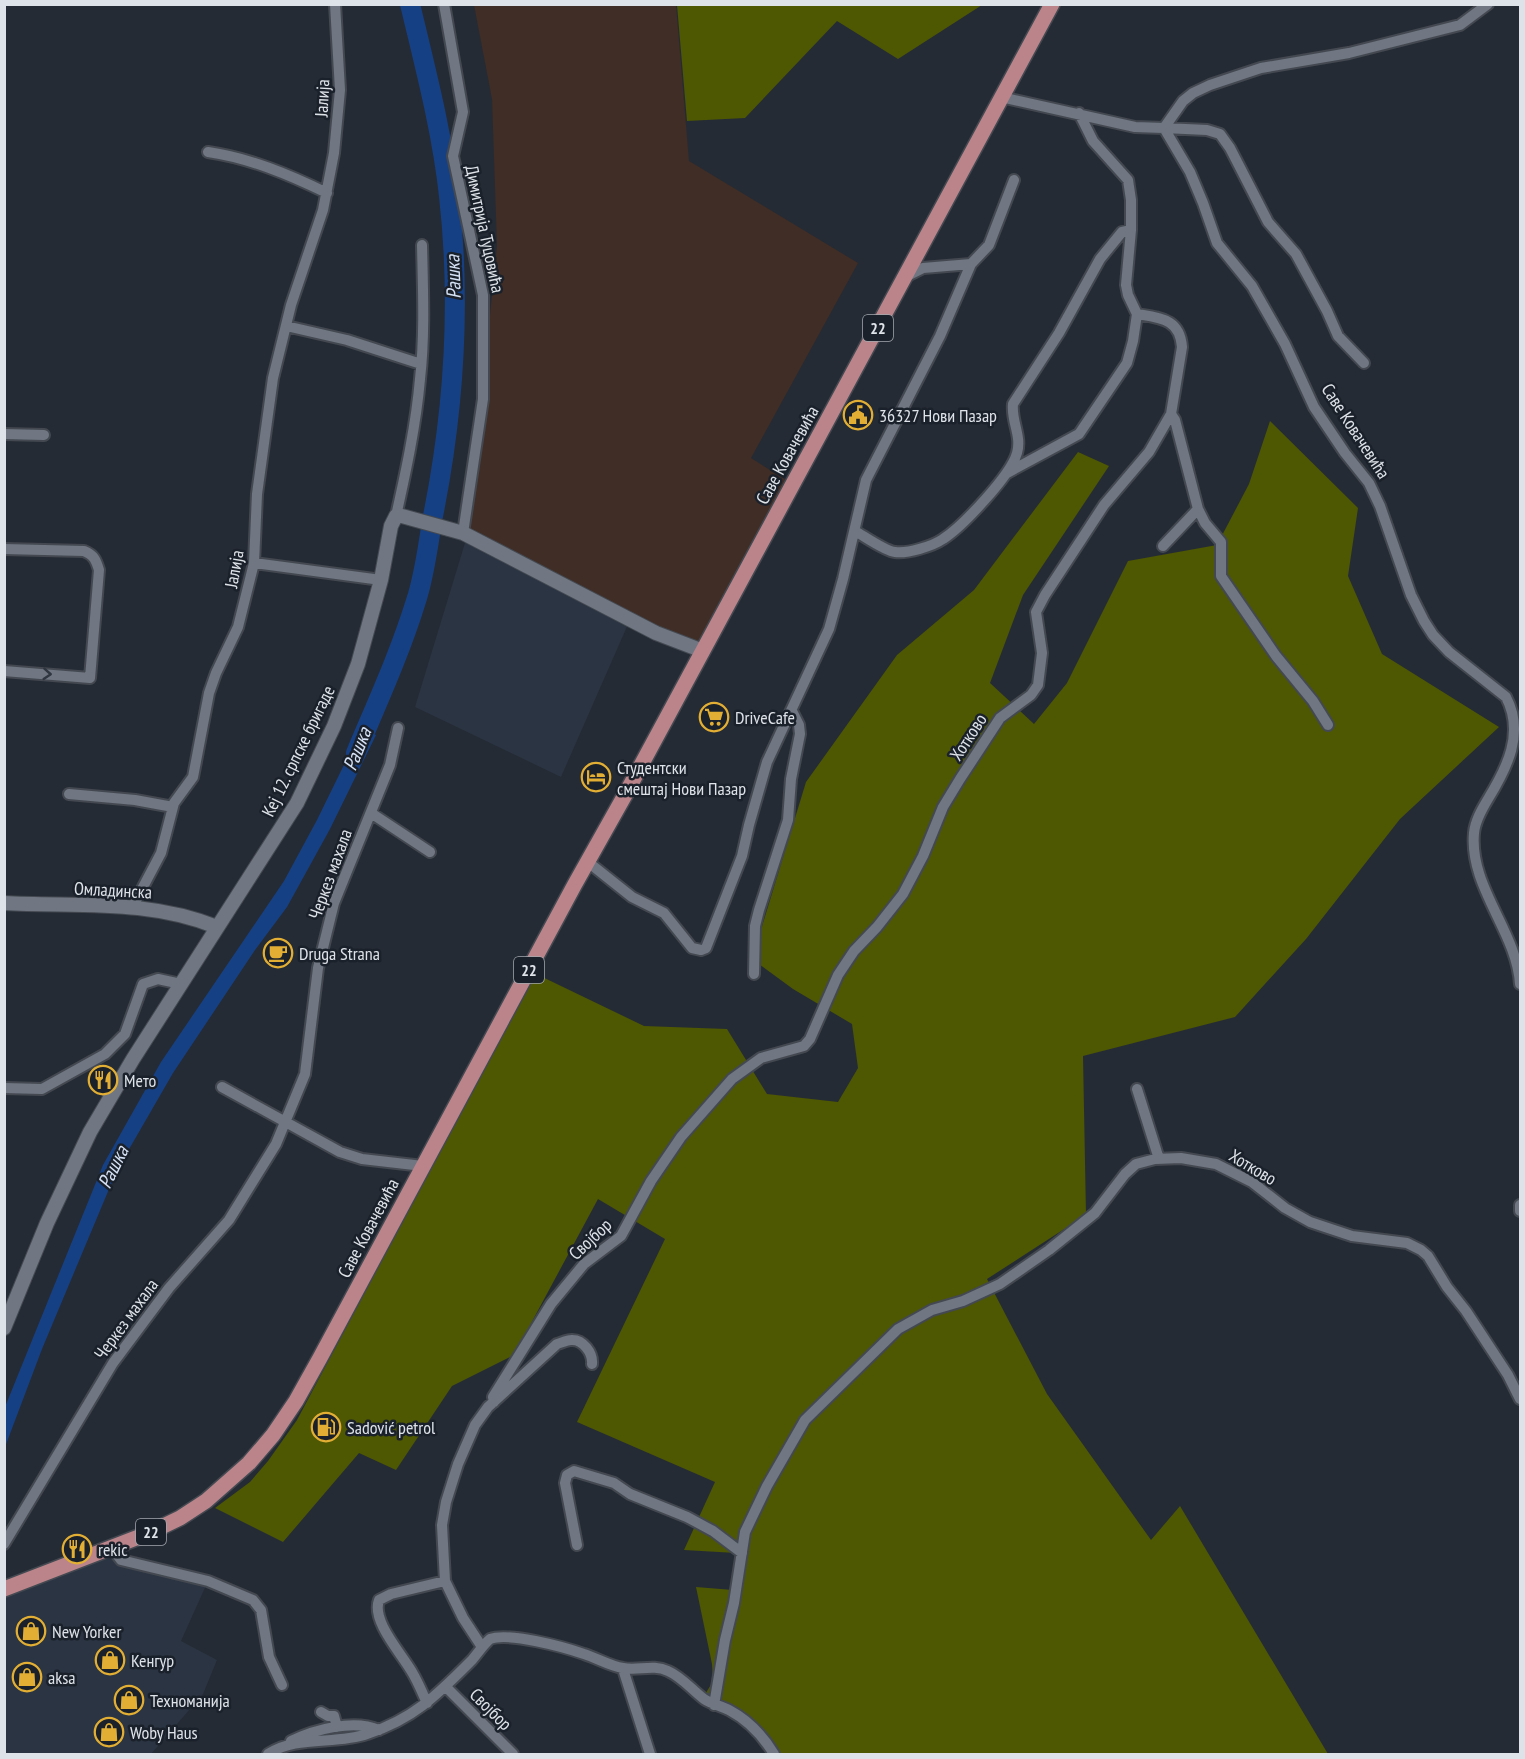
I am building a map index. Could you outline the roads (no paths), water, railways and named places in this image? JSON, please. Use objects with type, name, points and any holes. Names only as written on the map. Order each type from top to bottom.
[{"type":"main road","name":"Саве Ковачевића","points":[[4,1589],[165,1526],[207,1501],[249,1463],[273,1436],[320,1358],[1052,4]]},
{"type":"street","name":"Јалија","points":[[133,906],[161,853],[173,807],[193,777],[209,693],[238,627],[254,563],[257,494],[273,378],[286,326],[318,229],[334,153],[340,98],[335,4]]},
{"type":"street","name":"Димитрија Туцовића","points":[[444,4],[463,112],[453,156],[483,295],[483,399],[463,533]]},
{"type":"street","points":[[1164,128],[1183,101],[1210,85],[1261,68],[1349,53],[1460,25],[1488,4]]},
{"type":"street","points":[[1001,97],[1135,127],[1207,130],[1220,134],[1235,157],[1268,222],[1296,254],[1338,336],[1364,363]]},
{"type":"street","points":[[1006,473],[1079,434],[1127,363],[1137,314],[1126,285],[1131,230],[1128,180],[1093,141],[1079,113]]},
{"type":"street","name":"Саве Ковачевића","points":[[1164,128],[1190,172],[1217,243],[1252,286],[1280,336],[1314,406],[1345,453],[1369,483],[1380,506],[1411,595],[1424,621],[1449,652],[1506,698],[1511,707],[1515,745],[1510,762],[1480,813],[1473,832],[1477,863],[1491,906],[1515,953],[1520,969],[1521,984]]},
{"type":"street","points":[[208,152],[256,164],[327,193]]},
{"type":"street","points":[[588,862],[632,897],[664,913],[692,948],[701,950],[706,948],[742,856],[767,762],[829,629],[866,480],[940,336],[971,264],[989,245],[1014,180]]},
{"type":"street","points":[[855,531],[894,553],[921,549],[943,540],[973,512],[1006,473],[1017,455],[1019,440],[1012,410],[1013,404],[1059,333],[1100,259],[1122,232],[1131,230]]},
{"type":"street","points":[[286,326],[347,340],[421,364],[422,245]]},
{"type":"street","points":[[905,277],[923,268],[971,264]]},
{"type":"street","points":[[1137,314],[1162,318],[1177,328],[1181,337],[1182,347],[1171,414],[1198,509],[1221,542],[1221,576],[1276,656],[1313,701],[1329,725]]},
{"type":"street","name":"Кеј 12. српске бригаде","points":[[4,1329],[47,1223],[81,1148],[133,1059],[297,803],[334,726],[358,664],[381,580],[391,526],[402,518],[421,364]]},
{"type":"street","name":"Хотково","points":[[712,1102],[732,1079],[761,1058],[804,1046],[810,1039],[838,975],[854,951],[903,894],[923,856],[943,807],[994,726],[1000,718],[1031,695],[1038,685],[1042,653],[1036,612],[1040,603],[1104,505],[1149,452],[1171,414]]},
{"type":"street","points":[[4,434],[44,435]]},
{"type":"street","points":[[1163,546],[1198,509]]},
{"type":"street","points":[[402,518],[463,533],[656,633],[703,651]]},
{"type":"street","points":[[4,549],[84,551],[96,560],[99,570],[90,678],[4,671]]},
{"type":"street","points":[[254,563],[381,580]]},
{"type":"street","points":[[754,974],[755,926],[789,820],[792,779],[800,734],[799,724],[792,711]]},
{"type":"street","name":"Черкез махала","points":[[4,1545],[113,1363],[170,1288],[229,1220],[276,1144],[305,1074],[318,968],[334,903],[390,765],[398,728]]},
{"type":"street","points":[[69,794],[135,800],[173,807]]},
{"type":"street","name":"Черкез махала","points":[[370,813],[430,852]]},
{"type":"street","name":"Омладинска","points":[[4,903],[133,906],[172,912],[217,927]]},
{"type":"street","points":[[4,1088],[38,1090],[105,1054],[125,1034],[143,984],[158,979],[181,984]]},
{"type":"street","points":[[222,1087],[340,1152],[362,1159],[423,1166]]},
{"type":"street","points":[[1137,1089],[1159,1159]]},
{"type":"street","name":"Својбор","points":[[494,1402],[493,1397],[551,1304],[584,1264],[621,1236],[651,1181],[681,1137],[712,1102]]},
{"type":"street","name":"Хотково","points":[[742,1553],[745,1532],[767,1486],[805,1420],[898,1329],[932,1310],[963,1301],[1000,1284],[1049,1251],[1095,1213],[1125,1174],[1136,1164],[1159,1159],[1181,1158],[1216,1164],[1252,1182],[1285,1208],[1310,1222],[1352,1236],[1407,1243],[1421,1250],[1428,1256],[1447,1287],[1466,1311],[1521,1399]]},
{"type":"street","points":[[1521,1206],[1521,1212]]},
{"type":"street","name":"Својбор","points":[[482,1647],[467,1625],[445,1581],[442,1525],[448,1490],[475,1425],[494,1402],[557,1344],[576,1340],[589,1350],[592,1364]]},
{"type":"street","points":[[577,1545],[565,1483],[567,1475],[574,1471],[602,1478],[630,1494],[687,1517],[713,1531],[742,1553],[714,1705]]},
{"type":"street","points":[[112,1548],[121,1560],[208,1581],[253,1600],[261,1610],[269,1657],[282,1685]]},
{"type":"street","points":[[427,1703],[415,1676],[381,1621],[377,1606],[379,1600],[391,1594],[445,1581]]},
{"type":"street","name":"Својбор","points":[[282,1748],[297,1750],[364,1736],[406,1719],[446,1687],[490,1639],[511,1637],[583,1653],[623,1668],[659,1667],[671,1672],[714,1705],[727,1709],[750,1724],[761,1735],[774,1755]]},
{"type":"street","points":[[623,1668],[650,1755]]},
{"type":"street","name":"Својбор","points":[[446,1687],[513,1755]]},
{"type":"street","points":[[321,1712],[334,1716],[337,1727]]},
{"type":"street","name":"Својбор","points":[[268,1755],[296,1739],[337,1727],[360,1724],[379,1730]]},
{"type":"water","points":[[362,728],[376,735],[330,829],[287,907],[255,950],[173,1073],[117,1170],[42,1349],[5,1447],[5,1407],[103,1165],[161,1062],[284,881]]},
{"type":"waterway","name":"Рашка","points":[[356,753],[403,640],[422,580],[446,437],[453,357],[455,276],[449,196],[438,123],[410,4]]},
{"type":"place","name":"36327 Нови Пазар","points":[[858,415]]},
{"type":"place","name":"DriveCafe","points":[[714,717]]},
{"type":"place","name":"Студентски смештај Нови Пазар","points":[[596,777]]},
{"type":"place","name":"Druga Strana","points":[[278,953]]},
{"type":"place","name":"Мето","points":[[103,1080]]},
{"type":"place","name":"Sadović petrol","points":[[326,1427]]},
{"type":"place","name":"rekic","points":[[77,1549]]},
{"type":"place","name":"New Yorker","points":[[31,1631]]},
{"type":"place","name":"Кенгур","points":[[110,1660]]},
{"type":"place","name":"aksa","points":[[27,1677]]},
{"type":"place","name":"Техноманија","points":[[129,1700]]},
{"type":"place","name":"Woby Haus","points":[[109,1732]]}]
